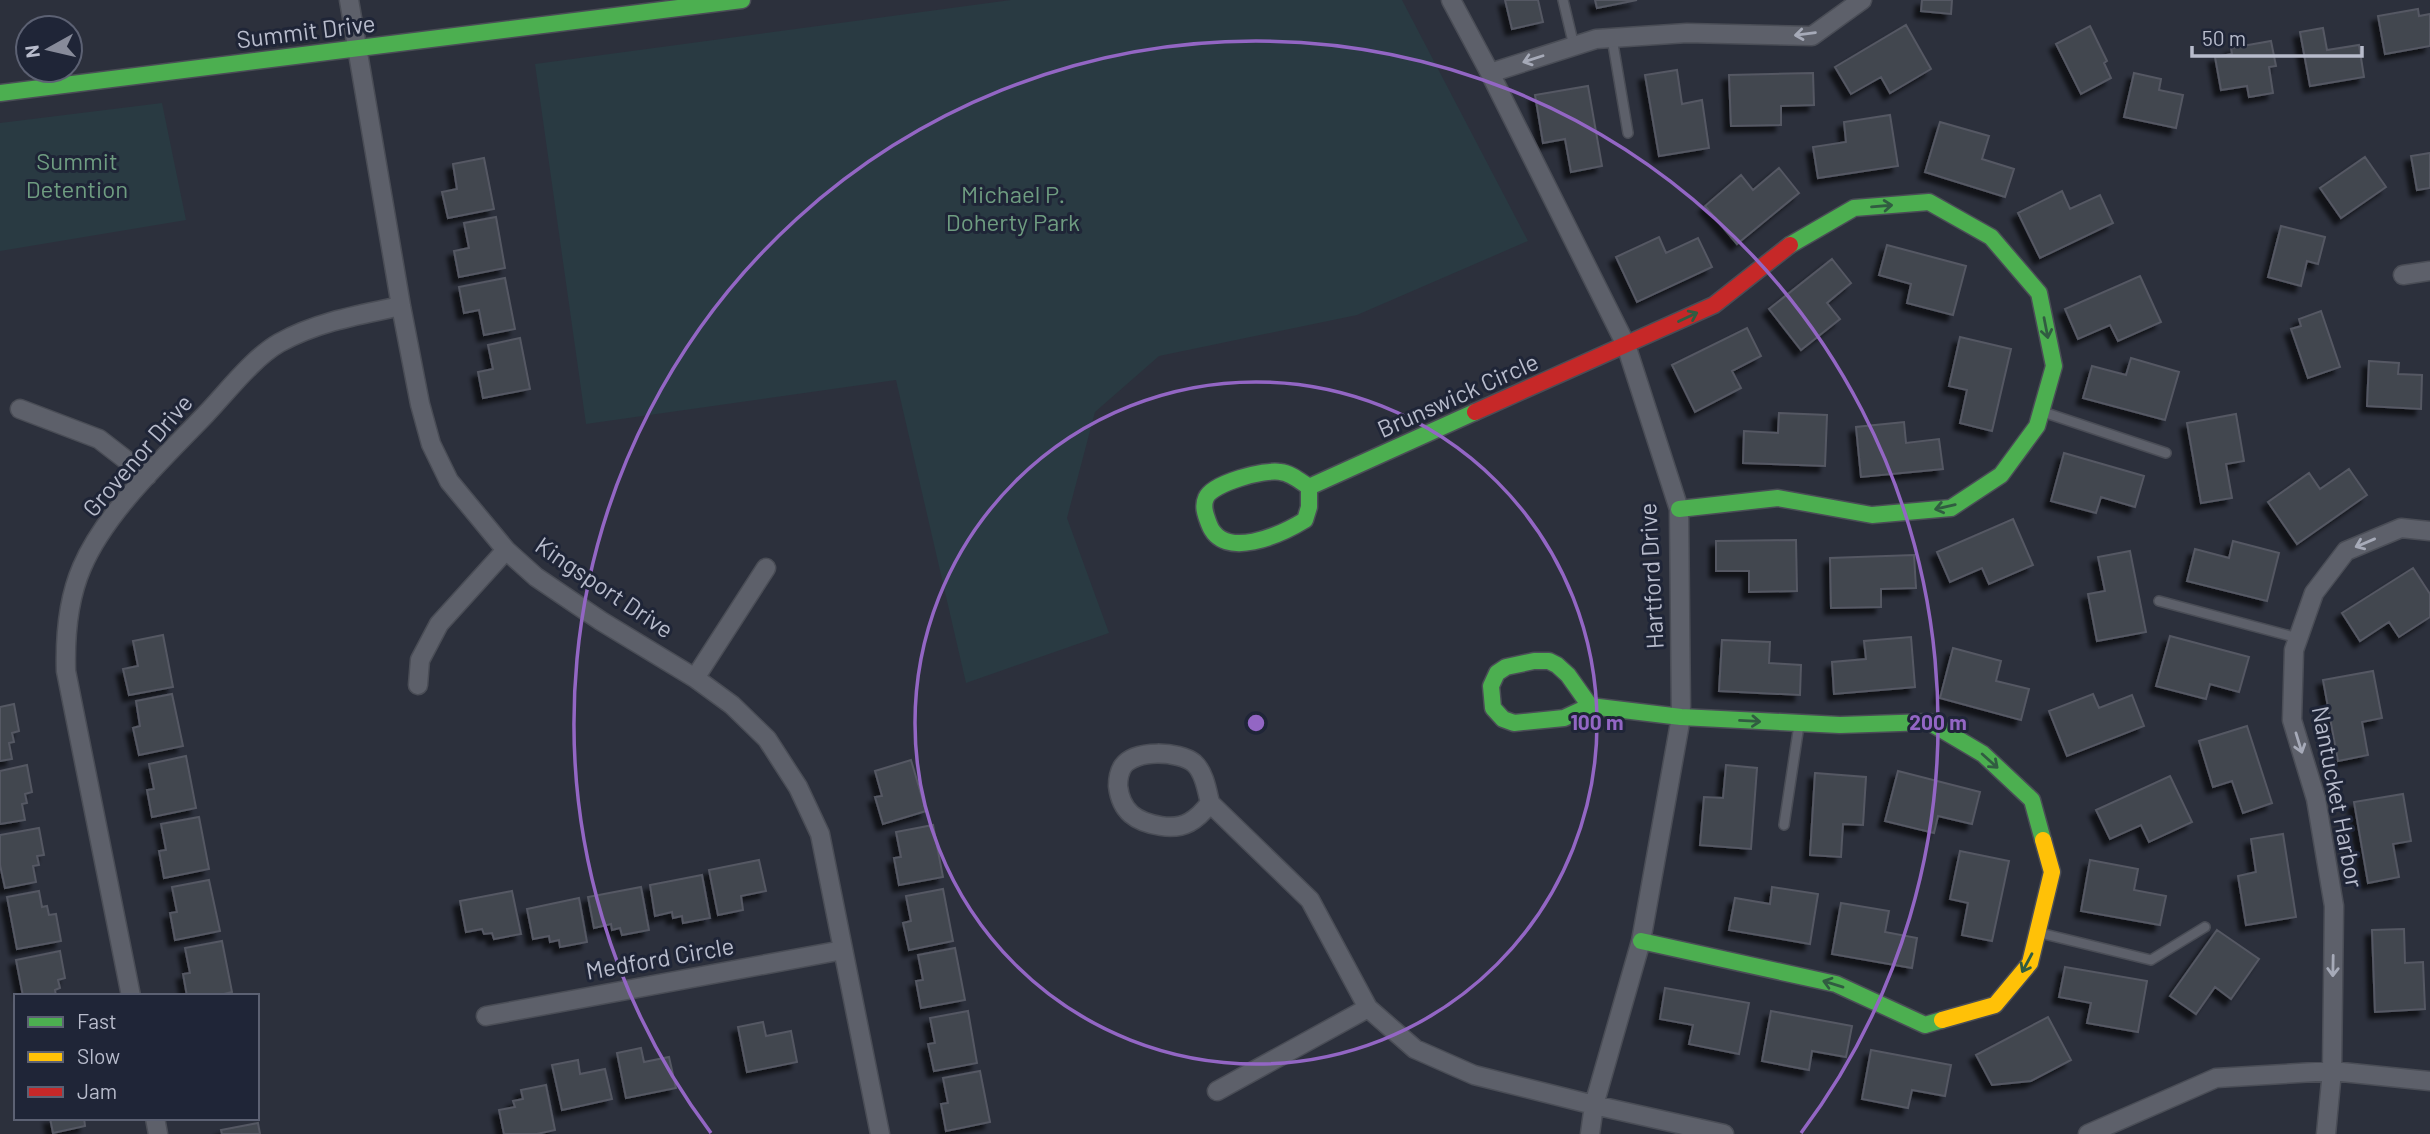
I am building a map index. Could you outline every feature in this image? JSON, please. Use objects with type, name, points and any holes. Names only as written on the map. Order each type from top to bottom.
[{"type":"street","name":"Kingsport Drive","points":[[349,0],[401,306],[420,404],[431,444],[449,481],[506,550],[536,577],[695,677],[733,705],[767,739],[813,816],[825,853],[880,1134]]},
{"type":"street","name":"Summit Drive","points":[[0,93],[742,0]]},
{"type":"street","name":"Hartford Drive","points":[[1451,0],[1626,345],[1679,509],[1681,718],[1641,940],[1594,1105],[1590,1134]]},
{"type":"street","points":[[1490,73],[1596,39],[1687,33],[1812,36],[1862,0]]},
{"type":"street","name":"Brunswick Circle","points":[[1309,487],[1714,305],[1789,246],[1854,208],[1929,202],[1991,237],[2039,293],[2053,366],[2037,426],[2001,475],[1951,508],[1872,515],[1777,498],[1679,509]]},
{"type":"street","points":[[2403,275],[2430,271]]},
{"type":"street","name":"Grovenor Drive","points":[[131,994],[68,682],[65,654],[68,618],[82,567],[93,545],[124,502],[275,345],[310,327],[401,306]]},
{"type":"street","points":[[20,410],[99,439],[146,477]]},
{"type":"street","points":[[1272,470],[1284,471],[1309,487],[1309,507],[1305,520],[1292,529],[1241,544],[1228,544],[1215,537],[1208,527],[1204,505],[1207,494],[1216,488],[1272,470]]},
{"type":"street","name":"Nantucket Harbor","points":[[2326,1134],[2332,1070],[2334,906],[2316,799],[2292,720],[2294,650],[2314,593],[2346,551],[2402,528],[2430,531]]},
{"type":"street","points":[[418,685],[420,660],[439,624],[506,550]]},
{"type":"street","points":[[695,677],[766,568]]},
{"type":"street","points":[[1590,706],[1564,671],[1549,661],[1516,663],[1503,668],[1494,677],[1489,691],[1492,704],[1501,718],[1516,723],[1557,721],[1573,717],[1590,706],[1681,718],[1840,725],[1930,722],[1983,754],[2032,800],[2052,872],[2030,963],[1995,1006],[1925,1025],[1836,984],[1641,940]]},
{"type":"street","points":[[1210,803],[1198,818],[1183,827],[1168,828],[1144,824],[1128,813],[1120,799],[1118,780],[1124,764],[1137,757],[1158,753],[1181,756],[1196,764],[1205,782],[1210,803],[1310,900],[1368,1008],[1415,1049],[1474,1075],[1724,1134]]},
{"type":"street","name":"Medford Circle","points":[[486,1016],[844,950]]},
{"type":"street","points":[[1217,1091],[1368,1008]]},
{"type":"street","points":[[2088,1134],[2216,1078],[2332,1070],[2430,1081]]},
{"type":"lane","points":[[1563,0],[1574,46]]},
{"type":"lane","points":[[1612,38],[1628,133]]},
{"type":"lane","points":[[2041,412],[2166,453]]},
{"type":"lane","points":[[2159,601],[2298,638]]},
{"type":"lane","points":[[1784,825],[1799,723]]},
{"type":"lane","points":[[2038,932],[2151,960],[2206,927]]},
{"type":"green space","name":"Michael P. Doherty Park","points":[[1011,0],[1402,0],[1528,241],[1357,315],[1159,356],[1095,412],[1067,518],[1109,633],[966,683],[896,380],[586,424],[535,64]]},
{"type":"green space","name":"Summit Detention","points":[[162,103],[186,220],[0,251],[0,123]]},
{"type":"building","points":[[1505,0],[1538,0],[1543,22],[1512,29]]},
{"type":"building","points":[[1595,0],[1637,0],[1597,8]]},
{"type":"building","points":[[1922,0],[1952,0],[1951,14],[1921,11]]},
{"type":"building","points":[[2418,9],[2419,16],[2430,14],[2430,46],[2385,54],[2378,16]]},
{"type":"building","points":[[1906,25],[1931,69],[1890,93],[1881,77],[1851,94],[1835,67]]},
{"type":"building","points":[[2090,26],[2107,61],[2104,63],[2111,78],[2081,94],[2056,44]]},
{"type":"building","points":[[2323,28],[2327,50],[2359,45],[2364,77],[2310,86],[2300,32]]},
{"type":"building","points":[[2271,41],[2276,66],[2269,67],[2273,93],[2249,97],[2247,86],[2221,90],[2215,57],[2232,54],[2231,48]]},
{"type":"building","points":[[1677,70],[1682,104],[1702,100],[1709,148],[1659,156],[1645,75]]},
{"type":"building","points":[[1813,73],[1814,105],[1781,106],[1781,125],[1731,126],[1729,75]]},
{"type":"building","points":[[2134,73],[2161,79],[2159,90],[2183,95],[2176,128],[2124,117]]},
{"type":"building","points":[[1588,86],[1602,166],[1571,172],[1565,139],[1543,143],[1535,95]]},
{"type":"building","points":[[1890,115],[1898,166],[1818,178],[1813,147],[1846,142],[1844,122]]},
{"type":"building","points":[[1940,122],[1989,136],[1982,159],[2014,169],[2005,197],[1925,172]]},
{"type":"building","points":[[2430,153],[2430,188],[2417,190],[2411,156]]},
{"type":"building","points":[[2365,157],[2386,187],[2341,218],[2320,188]]},
{"type":"building","points":[[484,158],[494,209],[448,218],[442,192],[457,189],[453,164]]},
{"type":"building","points":[[1779,168],[1799,193],[1737,244],[1705,206],[1741,175],[1753,190]]},
{"type":"building","points":[[2062,191],[2070,209],[2100,195],[2113,223],[2040,258],[2018,213]]},
{"type":"building","points":[[496,217],[505,268],[459,277],[454,251],[469,248],[464,223]]},
{"type":"building","points":[[2281,226],[2325,237],[2318,264],[2307,261],[2301,286],[2268,277]]},
{"type":"building","points":[[1659,237],[1666,253],[1698,238],[1712,267],[1637,302],[1616,257]]},
{"type":"building","points":[[1887,245],[1966,266],[1953,315],[1907,303],[1911,284],[1879,275]]},
{"type":"building","points":[[1832,259],[1851,283],[1827,303],[1840,319],[1801,350],[1769,309]]},
{"type":"building","points":[[2140,276],[2161,322],[2118,341],[2110,325],[2078,339],[2065,309]]},
{"type":"building","points":[[505,278],[515,329],[484,335],[479,310],[464,313],[459,287]]},
{"type":"building","points":[[2321,311],[2340,367],[2308,378],[2291,329],[2301,326],[2299,319]]},
{"type":"building","points":[[1747,328],[1761,356],[1732,371],[1741,388],[1695,412],[1672,365]]},
{"type":"building","points":[[1960,337],[2011,349],[1992,431],[1960,423],[1967,390],[1949,386]]},
{"type":"building","points":[[520,338],[530,389],[483,398],[478,372],[493,369],[488,345]]},
{"type":"building","points":[[2131,358],[2179,372],[2165,420],[2083,398],[2092,366],[2126,375]]},
{"type":"building","points":[[2369,361],[2399,363],[2398,374],[2422,375],[2421,409],[2367,406]]},
{"type":"building","points":[[1779,413],[1827,415],[1825,466],[1743,463],[1744,431],[1778,433]]},
{"type":"building","points":[[2236,414],[2244,461],[2226,464],[2232,498],[2201,503],[2187,423]]},
{"type":"building","points":[[1904,422],[1906,443],[1939,439],[1943,469],[1861,477],[1856,427]]},
{"type":"building","points":[[2064,453],[2144,476],[2135,507],[2101,497],[2096,513],[2051,501]]},
{"type":"building","points":[[2349,469],[2367,495],[2297,544],[2268,502],[2309,473],[2320,489]]},
{"type":"building","points":[[2013,519],[2033,565],[1989,584],[1982,568],[1950,582],[1937,552]]},
{"type":"building","points":[[1796,540],[1797,591],[1749,592],[1749,571],[1716,571],[1716,541]]},
{"type":"building","points":[[2233,541],[2279,553],[2267,601],[2187,581],[2195,549],[2229,558]]},
{"type":"building","points":[[2130,551],[2146,632],[2097,641],[2088,594],[2105,591],[2098,557]]},
{"type":"building","points":[[1914,555],[1916,588],[1881,589],[1881,607],[1831,608],[1830,558]]},
{"type":"building","points":[[2413,568],[2430,594],[2430,617],[2399,637],[2389,622],[2360,641],[2342,613]]},
{"type":"building","points":[[163,635],[173,687],[129,695],[123,669],[138,666],[133,641]]},
{"type":"building","points":[[2170,636],[2249,657],[2239,692],[2210,684],[2206,699],[2156,686]]},
{"type":"building","points":[[1911,637],[1915,687],[1834,694],[1832,662],[1866,659],[1864,641]]},
{"type":"building","points":[[1722,640],[1770,642],[1769,663],[1801,665],[1800,695],[1719,691]]},
{"type":"building","points":[[1953,648],[2001,661],[1996,681],[2029,689],[2021,720],[1940,698]]},
{"type":"building","points":[[2373,671],[2382,718],[2362,722],[2368,755],[2338,761],[2323,680]]},
{"type":"building","points":[[172,694],[183,746],[139,755],[133,728],[140,726],[136,701]]},
{"type":"building","points":[[2093,694],[2099,708],[2132,695],[2144,726],[2067,756],[2049,711]]},
{"type":"building","points":[[14,704],[19,731],[12,733],[14,742],[9,743],[12,759],[0,761],[0,707]]},
{"type":"building","points":[[2247,726],[2272,803],[2243,813],[2232,781],[2213,787],[2199,741]]},
{"type":"building","points":[[186,756],[196,808],[152,817],[147,790],[154,789],[149,764]]},
{"type":"building","points":[[911,760],[926,811],[883,824],[875,797],[882,796],[875,771]]},
{"type":"building","points":[[27,765],[32,792],[25,794],[27,803],[22,804],[25,820],[0,824],[0,771]]},
{"type":"building","points":[[1726,765],[1757,768],[1751,849],[1700,845],[1704,797],[1723,798]]},
{"type":"building","points":[[1898,771],[1980,792],[1972,824],[1938,816],[1934,833],[1885,821]]},
{"type":"building","points":[[1815,773],[1866,777],[1863,825],[1843,824],[1841,857],[1810,855]]},
{"type":"building","points":[[2170,776],[2192,822],[2149,842],[2141,825],[2110,839],[2096,810]]},
{"type":"building","points":[[2403,794],[2411,841],[2393,844],[2399,877],[2368,883],[2354,802]]},
{"type":"building","points":[[199,817],[209,869],[164,878],[159,851],[166,850],[161,824]]},
{"type":"building","points":[[933,825],[943,877],[899,885],[894,858],[901,857],[896,832]]},
{"type":"building","points":[[39,828],[44,855],[37,856],[39,865],[33,866],[36,882],[5,888],[0,865],[0,835]]},
{"type":"building","points":[[2283,834],[2296,917],[2246,925],[2238,876],[2256,872],[2251,839]]},
{"type":"building","points":[[1960,851],[2009,861],[1992,941],[1962,935],[1968,903],[1950,899]]},
{"type":"building","points":[[759,860],[766,891],[741,896],[743,910],[718,915],[709,870]]},
{"type":"building","points":[[2090,860],[2138,869],[2134,890],[2166,896],[2160,925],[2081,911]]},
{"type":"building","points":[[702,875],[710,918],[683,923],[682,916],[673,918],[672,912],[655,916],[650,885]]},
{"type":"building","points":[[209,880],[220,931],[175,940],[170,913],[177,912],[172,887]]},
{"type":"building","points":[[641,887],[649,930],[622,935],[620,928],[612,930],[611,924],[594,928],[588,897]]},
{"type":"building","points":[[1772,887],[1818,894],[1810,944],[1729,930],[1735,898],[1770,904]]},
{"type":"building","points":[[943,889],[953,941],[909,950],[903,923],[911,921],[906,896]]},
{"type":"building","points":[[39,891],[42,907],[47,906],[49,915],[56,914],[61,941],[17,949],[7,897]]},
{"type":"building","points":[[512,891],[521,934],[494,939],[492,933],[484,934],[482,929],[466,932],[460,901]]},
{"type":"building","points":[[579,898],[587,942],[560,947],[559,940],[550,942],[549,936],[533,939],[527,909]]},
{"type":"building","points":[[1841,903],[1889,911],[1885,932],[1917,938],[1912,968],[1832,954]]},
{"type":"building","points":[[2404,929],[2405,963],[2423,962],[2425,1009],[2375,1012],[2372,930]]},
{"type":"building","points":[[2217,930],[2259,959],[2231,999],[2215,987],[2196,1014],[2170,996]]},
{"type":"building","points":[[222,941],[232,992],[187,994],[183,974],[190,973],[185,948]]},
{"type":"building","points":[[955,948],[965,1000],[921,1008],[916,981],[923,980],[918,955]]},
{"type":"building","points":[[60,951],[65,978],[58,980],[60,988],[55,990],[56,994],[23,994],[16,960]]},
{"type":"building","points":[[2065,967],[2147,981],[2138,1032],[2087,1023],[2091,1003],[2059,997]]},
{"type":"building","points":[[1665,988],[1749,1003],[1739,1054],[1689,1044],[1693,1025],[1660,1019]]},
{"type":"building","points":[[968,1011],[977,1063],[934,1071],[928,1044],[935,1043],[930,1018]]},
{"type":"building","points":[[1771,1011],[1852,1026],[1846,1057],[1812,1051],[1809,1070],[1762,1061]]},
{"type":"building","points":[[2048,1017],[2071,1060],[2031,1081],[1992,1085],[1976,1055]]},
{"type":"building","points":[[763,1022],[766,1036],[791,1031],[797,1062],[747,1072],[738,1027]]},
{"type":"building","points":[[641,1048],[644,1062],[669,1057],[676,1088],[626,1098],[617,1053]]},
{"type":"building","points":[[1871,1050],[1951,1065],[1945,1096],[1912,1090],[1908,1108],[1862,1099]]},
{"type":"building","points":[[578,1060],[580,1074],[605,1069],[612,1099],[562,1110],[552,1065]]},
{"type":"building","points":[[980,1071],[990,1122],[946,1131],[941,1104],[948,1103],[943,1078]]},
{"type":"building","points":[[546,1085],[555,1130],[537,1134],[504,1134],[499,1110],[515,1107],[513,1101],[523,1099],[521,1090]]},
{"type":"building","points":[[50,1120],[84,1120],[85,1126],[53,1133]]},
{"type":"building","points":[[258,1123],[260,1134],[222,1134],[221,1130]]},
{"type":"traffic: fast","points":[[0,93],[742,0]]},
{"type":"traffic: fast","points":[[1679,509],[1778,498],[1872,515],[1951,508],[2001,475],[2037,426],[2054,366],[2039,293],[1991,237],[1929,202],[1854,208],[1790,245]]},
{"type":"traffic: fast","points":[[1309,487],[1284,473],[1252,475],[1228,482],[1210,492],[1204,508],[1216,535],[1227,541],[1254,542],[1305,520],[1309,507],[1309,487],[1475,412]]},
{"type":"traffic: fast","points":[[1590,706],[1568,675],[1549,661],[1506,667],[1497,673],[1491,686],[1493,708],[1503,719],[1514,723],[1564,718],[1590,706],[1681,717],[1840,725],[1929,722],[1983,754],[2032,800],[2043,840]]},
{"type":"traffic: fast","points":[[1641,941],[1836,984],[1925,1025],[1942,1020]]},
{"type":"traffic: slow","points":[[1942,1020],[1995,1005],[2030,963],[2052,872],[2043,840]]},
{"type":"traffic: jam","points":[[1475,412],[1714,305],[1790,245]]}]
